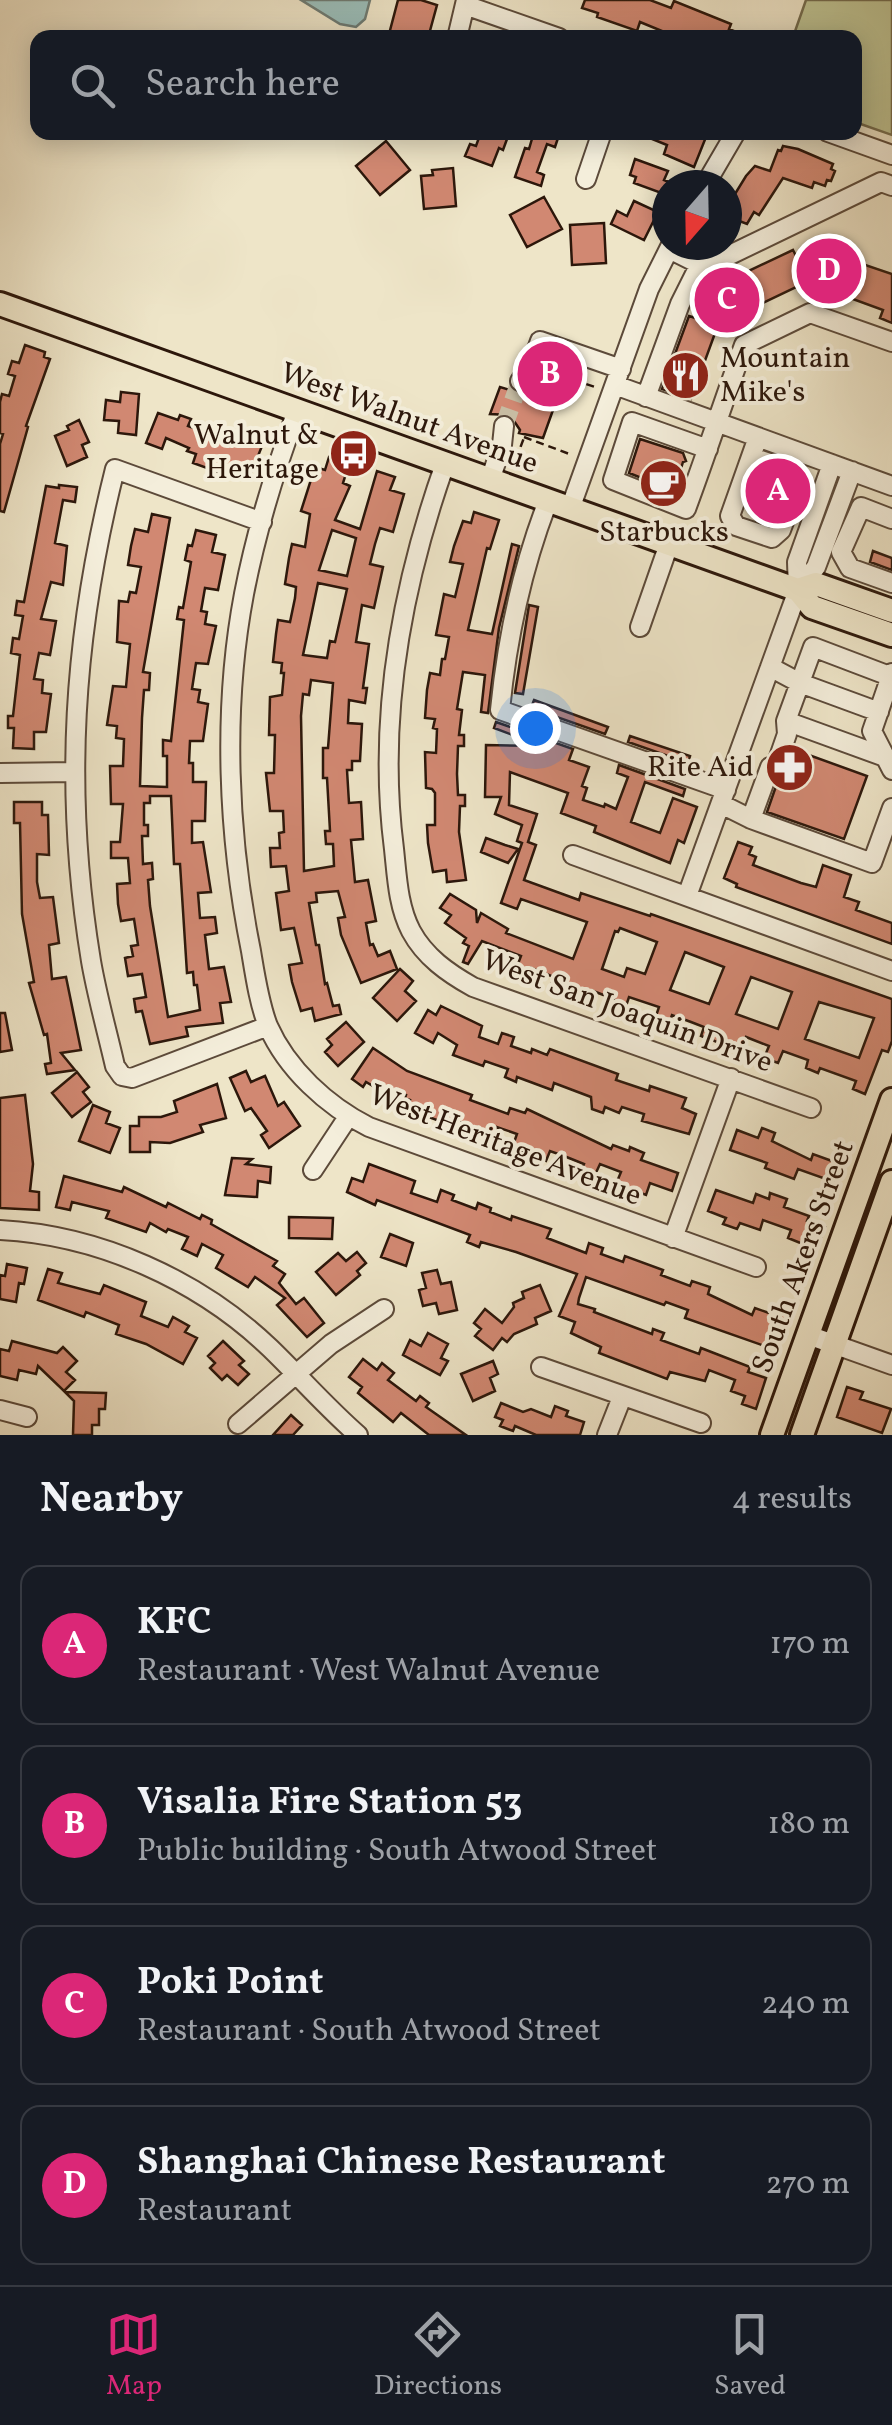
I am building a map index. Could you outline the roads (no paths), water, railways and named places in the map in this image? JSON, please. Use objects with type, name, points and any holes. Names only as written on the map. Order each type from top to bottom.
[{"type":"main road","name":"West Walnut Avenue","points":[[0,304],[798,590],[812,607],[892,635]]},
{"type":"main road","name":"West Walnut Avenue","points":[[798,590],[816,584],[892,611]]},
{"type":"main road","name":"South Akers Street","points":[[772,1435],[892,1100]]},
{"type":"main road","name":"South Akers Street","points":[[802,1435],[892,1182]]},
{"type":"street","points":[[459,30],[466,2],[538,30]]},
{"type":"street","points":[[586,179],[599,140]]},
{"type":"street","points":[[714,170],[731,140]]},
{"type":"street","points":[[850,140],[892,155]]},
{"type":"street","points":[[693,260],[704,267],[882,182],[892,186]]},
{"type":"street","points":[[664,260],[559,504],[530,550],[509,642],[500,710],[724,797],[751,819],[872,863],[890,821]]},
{"type":"street","points":[[646,397],[680,304],[700,264]]},
{"type":"street","points":[[708,449],[632,422],[614,480],[686,510],[708,449],[716,422],[744,346],[810,313],[892,342]]},
{"type":"street","points":[[525,383],[540,340],[646,397],[882,483],[841,552],[845,564],[892,584]]},
{"type":"street","points":[[262,522],[115,469],[80,639],[74,772],[78,857],[91,964],[115,1066],[122,1076],[132,1078],[268,1026],[240,902],[232,745],[235,676],[244,596],[262,522],[297,411]]},
{"type":"street","points":[[490,480],[514,435]]},
{"type":"street","points":[[751,457],[794,471],[799,484],[781,530],[772,538],[736,526],[730,516],[758,437]]},
{"type":"street","name":"West San Joaquin Drive","points":[[445,464],[402,616],[391,686],[388,760],[392,831],[401,905],[412,932],[429,957],[473,986],[812,1108]]},
{"type":"street","points":[[798,590],[797,562],[832,464]]},
{"type":"street","points":[[687,896],[798,590],[816,567],[852,472]]},
{"type":"street","points":[[866,510],[892,519]]},
{"type":"street","points":[[640,626],[669,544]]},
{"type":"street","points":[[751,819],[787,734],[786,721],[813,647],[892,675],[872,731],[889,764]]},
{"type":"street","points":[[770,667],[800,683],[879,712]]},
{"type":"street","points":[[786,721],[889,764]]},
{"type":"street","points":[[0,773],[74,772]]},
{"type":"street","points":[[573,854],[892,971]]},
{"type":"street","name":"West Heritage Avenue","points":[[268,1026],[292,1064],[348,1117],[416,1146],[756,1268]]},
{"type":"street","points":[[673,1238],[731,1078]]},
{"type":"street","points":[[314,1170],[348,1117]]},
{"type":"street","points":[[0,1230],[78,1241],[129,1258],[186,1286],[236,1320],[358,1435]]},
{"type":"street","points":[[238,1424],[358,1324],[384,1309]]},
{"type":"street","points":[[808,1335],[892,1365]]},
{"type":"street","points":[[541,1367],[701,1423]]},
{"type":"street","points":[[607,1435],[622,1396]]},
{"type":"street","points":[[0,1410],[27,1416]]},
{"type":"water","points":[[301,0],[370,0],[365,19],[356,27],[340,24]]},
{"type":"tunnel","points":[[504,426],[520,381]]},
{"type":"place","name":"Shanghai Chinese Restaurant","points":[[829,271]]},
{"type":"place","name":"Poki Point","points":[[727,300]]},
{"type":"place","name":"Visalia Fire Station 53","points":[[550,374]]},
{"type":"place","name":"Mountain Mike's","points":[[685,376]]},
{"type":"place","name":"Walnut & Heritage","points":[[354,453]]},
{"type":"place","name":"Starbucks","points":[[664,484]]},
{"type":"place","name":"KFC","points":[[778,491]]},
{"type":"place","name":"Rite Aid","points":[[789,768]]}]
